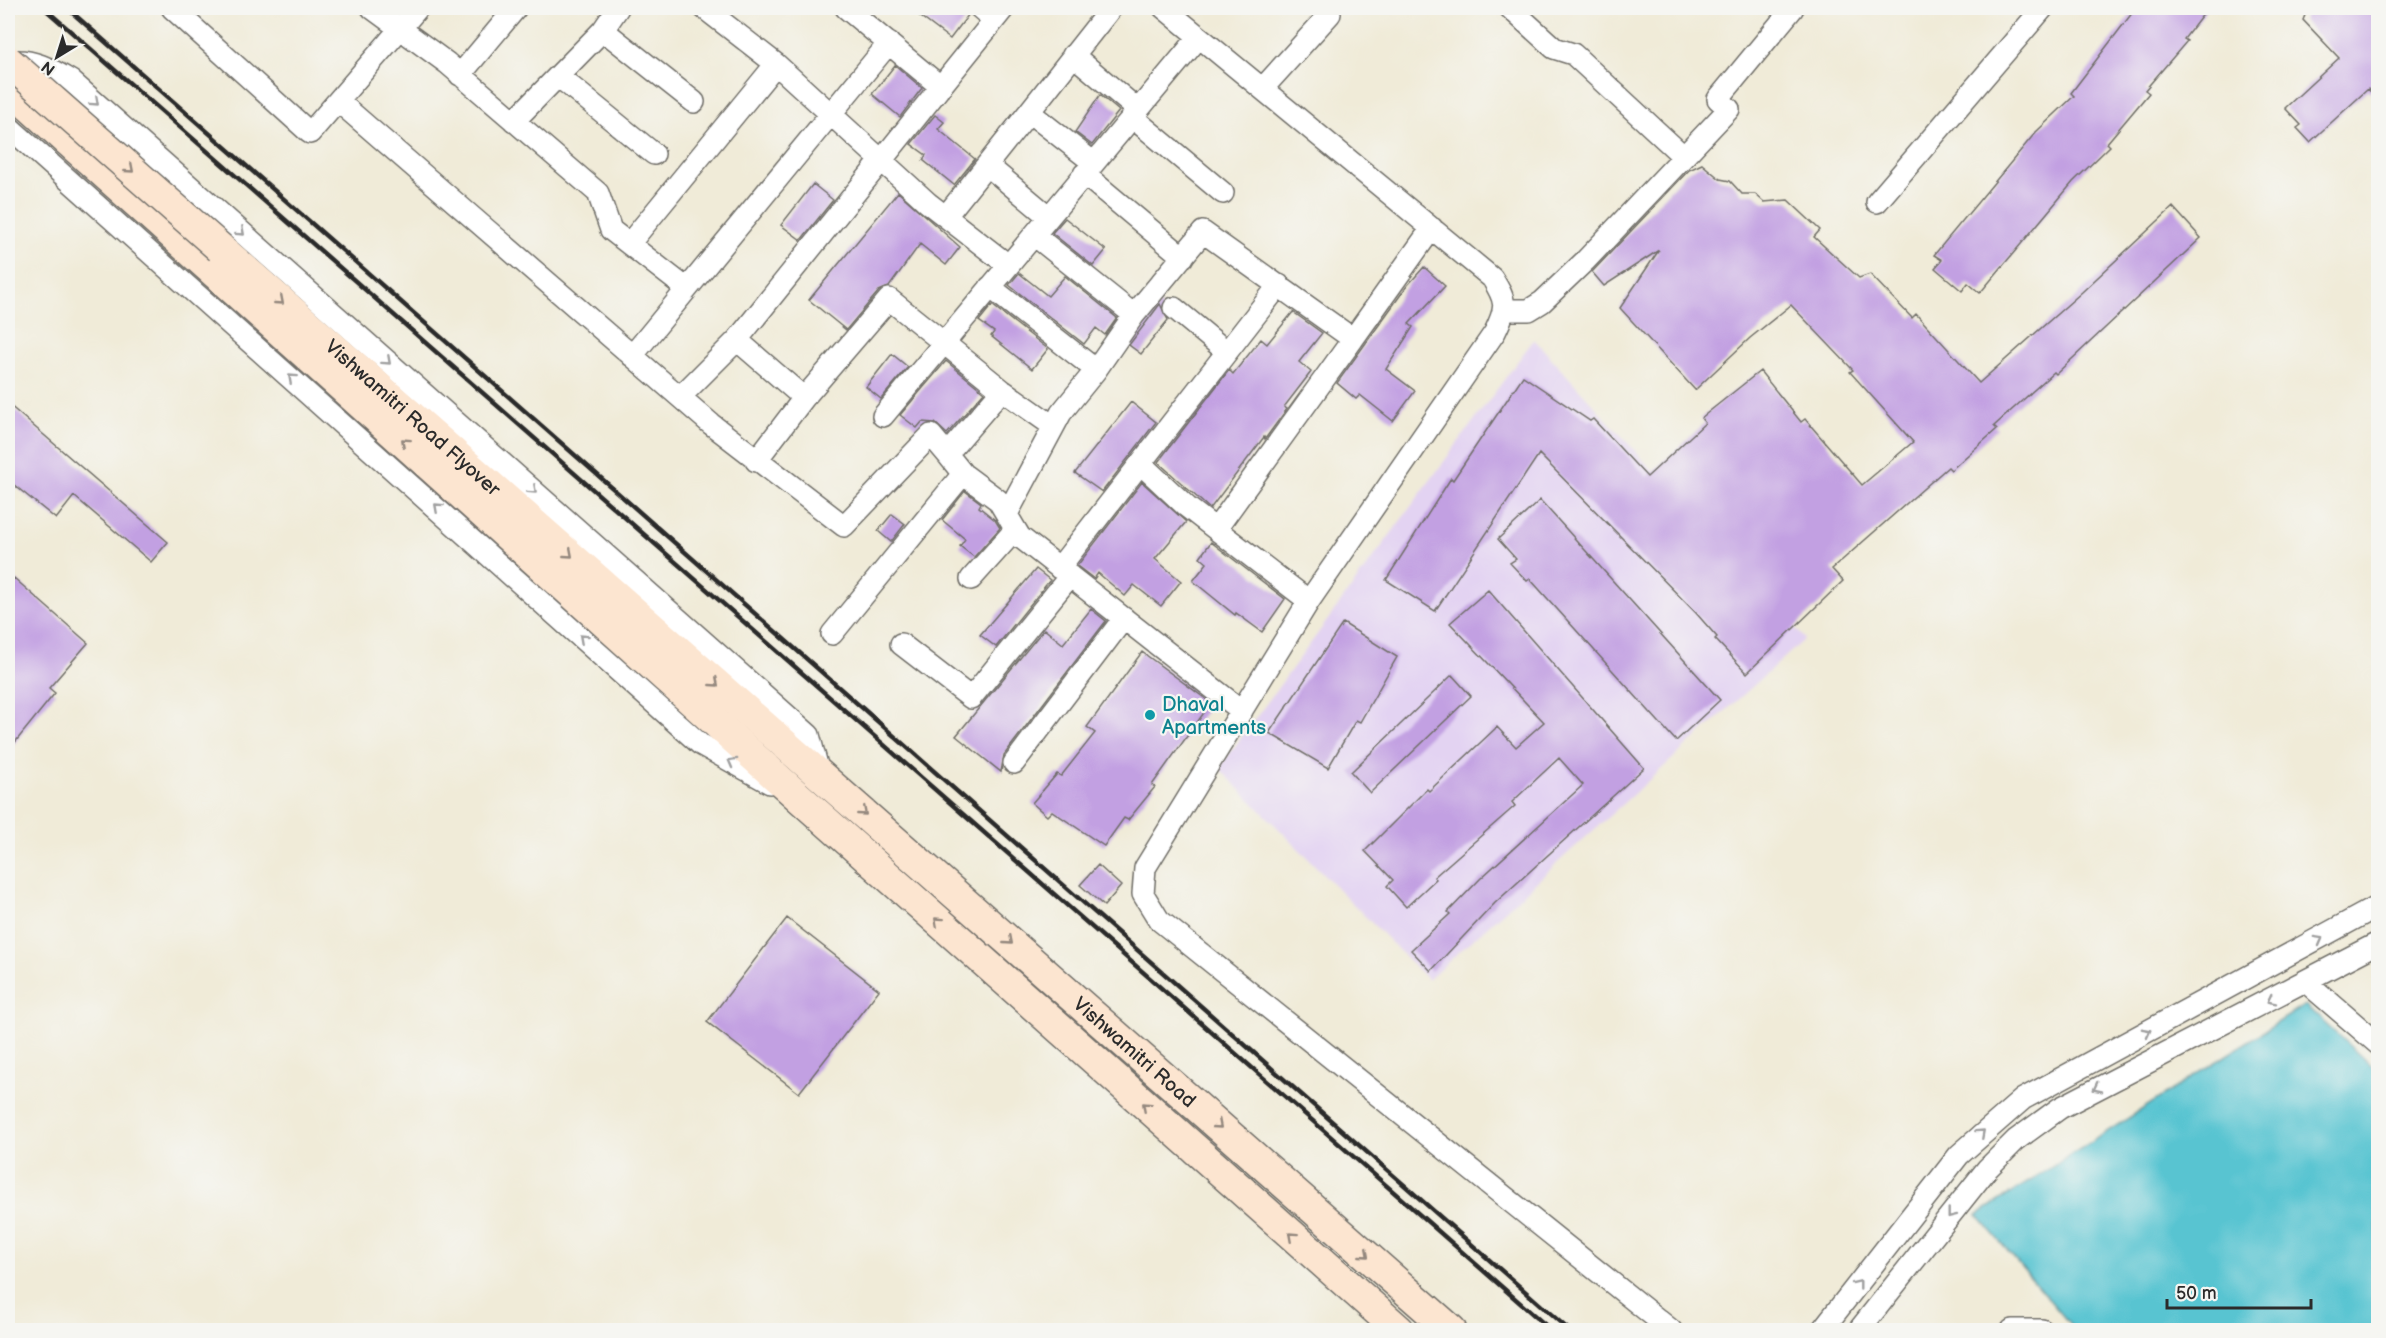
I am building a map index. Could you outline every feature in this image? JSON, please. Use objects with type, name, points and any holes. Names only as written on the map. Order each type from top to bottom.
[{"type":"main road","name":"Vishwamitri Road Flyover","points":[[8,62],[214,257],[802,800]]},
{"type":"main road","name":"Vishwamitri Road Flyover","points":[[8,87],[214,257],[819,773]]},
{"type":"main road","name":"Vishwamitri Road","points":[[819,773],[1451,1330]]},
{"type":"main road","name":"Vishwamitri Road","points":[[802,800],[1399,1330]]},
{"type":"street","points":[[172,8],[310,133],[418,8]]},
{"type":"street","points":[[372,8],[460,75],[598,193],[611,230],[687,289]]},
{"type":"street","points":[[460,75],[516,8]]},
{"type":"street","points":[[514,121],[603,30],[618,8]]},
{"type":"street","points":[[704,8],[776,64],[882,161],[1008,265]]},
{"type":"street","points":[[846,8],[941,87]]},
{"type":"street","points":[[946,216],[1111,8]]},
{"type":"street","points":[[1510,8],[1554,48],[1573,54],[1683,156]]},
{"type":"street","points":[[1506,310],[1529,310],[1542,302],[1585,261],[1730,109],[1718,99],[1793,8]]},
{"type":"street","points":[[1877,202],[2043,8]]},
{"type":"street","points":[[1170,9],[1199,36],[1492,278],[1502,294],[1506,310],[1495,332],[1309,601],[1145,868],[1143,894],[1159,920],[1671,1330]]},
{"type":"street","points":[[680,398],[737,340],[941,87],[993,12]]},
{"type":"street","points":[[1263,88],[1330,14]]},
{"type":"street","points":[[603,30],[694,102]]},
{"type":"street","points":[[883,416],[1199,36]]},
{"type":"street","points":[[632,356],[889,44]]},
{"type":"street","points":[[1073,55],[1223,193]]},
{"type":"street","points":[[8,62],[19,60],[50,68],[71,81],[809,735],[819,773]]},
{"type":"street","points":[[629,244],[776,64]]},
{"type":"street","points":[[558,76],[654,154]]},
{"type":"street","points":[[338,101],[680,398],[756,461],[844,526],[931,435],[963,474],[998,500],[1020,537],[1242,711]]},
{"type":"street","points":[[1029,112],[1183,257]]},
{"type":"street","points":[[8,126],[503,565],[700,744],[802,800]]},
{"type":"street","points":[[987,165],[1049,217]]},
{"type":"street","points":[[1216,529],[1432,228]]},
{"type":"street","points":[[971,579],[1011,522],[1053,426],[1134,315],[1203,232],[1353,339]]},
{"type":"street","points":[[1034,235],[1134,315]]},
{"type":"street","points":[[901,644],[971,698],[1065,572],[1141,464],[1279,285]]},
{"type":"street","points":[[990,287],[1096,370]]},
{"type":"street","points":[[756,461],[804,398],[889,299],[1002,390],[1053,426]]},
{"type":"street","points":[[1174,308],[1227,352]]},
{"type":"street","points":[[737,340],[804,398]]},
{"type":"street","points":[[947,454],[1002,390]]},
{"type":"street","points":[[1141,464],[1187,507],[1309,601]]},
{"type":"street","points":[[832,634],[963,474]]},
{"type":"street","points":[[1014,763],[1124,618]]},
{"type":"street","points":[[1822,1330],[1959,1155],[2023,1100],[2379,906]]},
{"type":"street","points":[[1859,1330],[1987,1169],[2016,1140],[2060,1108],[2379,943]]},
{"type":"street","points":[[2306,982],[2379,1044]]},
{"type":"street","points":[[2012,1330],[2042,1330]]},
{"type":"shaded area","points":[[1534,339],[1805,639],[1428,980],[1219,768]]},
{"type":"water","points":[[2305,1005],[2378,1072],[2378,1330],[2075,1330],[1977,1215]]},
{"type":"building","points":[[909,8],[968,8],[969,14],[950,39]]},
{"type":"building","points":[[2136,8],[2208,8],[2184,39],[2187,41],[2145,90],[2149,93],[2107,143],[2110,146],[2073,182],[1980,293],[1968,283],[1962,291],[1935,268],[1942,260],[1934,255],[2036,132],[2074,96],[2071,93]]},
{"type":"building","points":[[2308,8],[2379,8],[2379,101],[2368,89],[2310,142],[2297,128],[2301,125],[2285,108],[2339,58],[2303,20]]},
{"type":"building","points":[[895,65],[922,88],[900,117],[872,94]]},
{"type":"building","points":[[1100,95],[1119,111],[1092,145],[1075,132]]},
{"type":"building","points":[[935,115],[944,122],[938,129],[975,159],[954,185],[923,160],[926,155],[911,144]]},
{"type":"building","points":[[1702,164],[1720,179],[1730,181],[1742,194],[1755,194],[1764,202],[1788,200],[1820,230],[1814,237],[1859,278],[1870,274],[1912,318],[1916,314],[1979,383],[2082,292],[2173,207],[2201,238],[2056,374],[2054,372],[1994,426],[1997,429],[1951,470],[1948,467],[1832,569],[1843,581],[1747,673],[1715,639],[1717,637],[1696,613],[1539,454],[1435,611],[1386,580],[1451,478],[1453,480],[1523,376],[1590,421],[1593,419],[1647,477],[1705,423],[1701,418],[1760,371],[1801,422],[1805,419],[1862,485],[1913,442],[1850,372],[1853,370],[1791,305],[1750,338],[1695,390],[1620,308],[1659,250],[1604,286],[1592,272],[1689,170]]},
{"type":"building","points":[[813,184],[833,200],[801,240],[781,225]]},
{"type":"building","points":[[898,192],[960,247],[946,265],[920,244],[889,287],[879,291],[846,330],[809,300]]},
{"type":"building","points":[[1065,218],[1106,250],[1093,266],[1052,233]]},
{"type":"building","points":[[1424,267],[1445,286],[1409,324],[1413,327],[1386,369],[1415,391],[1393,421],[1360,395],[1356,399],[1337,383],[1407,286]]},
{"type":"building","points":[[1019,273],[1048,296],[1065,276],[1117,318],[1105,335],[1096,328],[1084,344],[1009,285]]},
{"type":"building","points":[[1160,304],[1168,320],[1141,354],[1129,345]]},
{"type":"building","points":[[992,305],[1048,349],[1032,369],[991,336],[994,332],[979,321]]},
{"type":"building","points":[[1293,312],[1322,333],[1299,362],[1311,372],[1284,407],[1287,409],[1265,439],[1264,437],[1210,509],[1158,462],[1229,370],[1233,374],[1261,339],[1267,344]]},
{"type":"building","points":[[892,354],[908,367],[881,399],[866,387]]},
{"type":"building","points":[[946,361],[984,392],[947,434],[935,423],[922,422],[917,428],[900,415]]},
{"type":"building","points":[[1131,402],[1156,422],[1102,492],[1075,473]]},
{"type":"building","points":[[8,404],[168,542],[151,562],[74,496],[56,519],[8,480]]},
{"type":"building","points":[[1142,482],[1186,522],[1155,559],[1181,581],[1161,606],[1134,585],[1125,596],[1098,573],[1094,579],[1077,566]]},
{"type":"building","points":[[965,491],[981,503],[979,507],[995,520],[1000,528],[974,557],[960,546],[965,539],[942,520]]},
{"type":"building","points":[[1540,500],[1720,700],[1676,741],[1530,579],[1527,581],[1510,563],[1516,559],[1498,539]]},
{"type":"building","points":[[892,514],[905,524],[891,542],[878,531]]},
{"type":"building","points":[[1211,542],[1285,599],[1262,632],[1236,613],[1235,615],[1193,581],[1207,563],[1200,557]]},
{"type":"building","points":[[1036,569],[1050,580],[996,647],[980,635]]},
{"type":"building","points":[[14,578],[88,643],[49,688],[55,693],[8,751],[8,586]]},
{"type":"building","points":[[1488,590],[1644,768],[1495,903],[1431,971],[1411,950],[1450,914],[1448,912],[1480,879],[1583,785],[1559,758],[1512,802],[1515,806],[1434,877],[1436,879],[1406,907],[1387,886],[1393,880],[1365,851],[1427,789],[1429,791],[1497,727],[1516,747],[1544,722],[1450,623]]},
{"type":"building","points":[[1091,609],[1106,621],[1004,755],[1001,772],[956,736],[1044,629],[1063,644]]},
{"type":"building","points":[[1343,623],[1397,657],[1360,722],[1356,720],[1328,768],[1269,733]]},
{"type":"building","points":[[1142,652],[1211,703],[1152,785],[1155,787],[1128,820],[1124,818],[1104,846],[1052,811],[1047,816],[1032,803],[1057,774],[1061,776],[1095,733],[1087,727]]},
{"type":"building","points":[[1452,675],[1471,696],[1370,793],[1351,772]]},
{"type":"building","points":[[1098,865],[1121,886],[1104,906],[1080,885]]},
{"type":"building","points":[[787,918],[879,990],[799,1093],[707,1022]]},
{"type":"railway","points":[[44,8],[1551,1330]]},
{"type":"railway","points":[[67,8],[1569,1330]]},
{"type":"place","name":"Dhaval Apartments","points":[[1150,715]]}]
